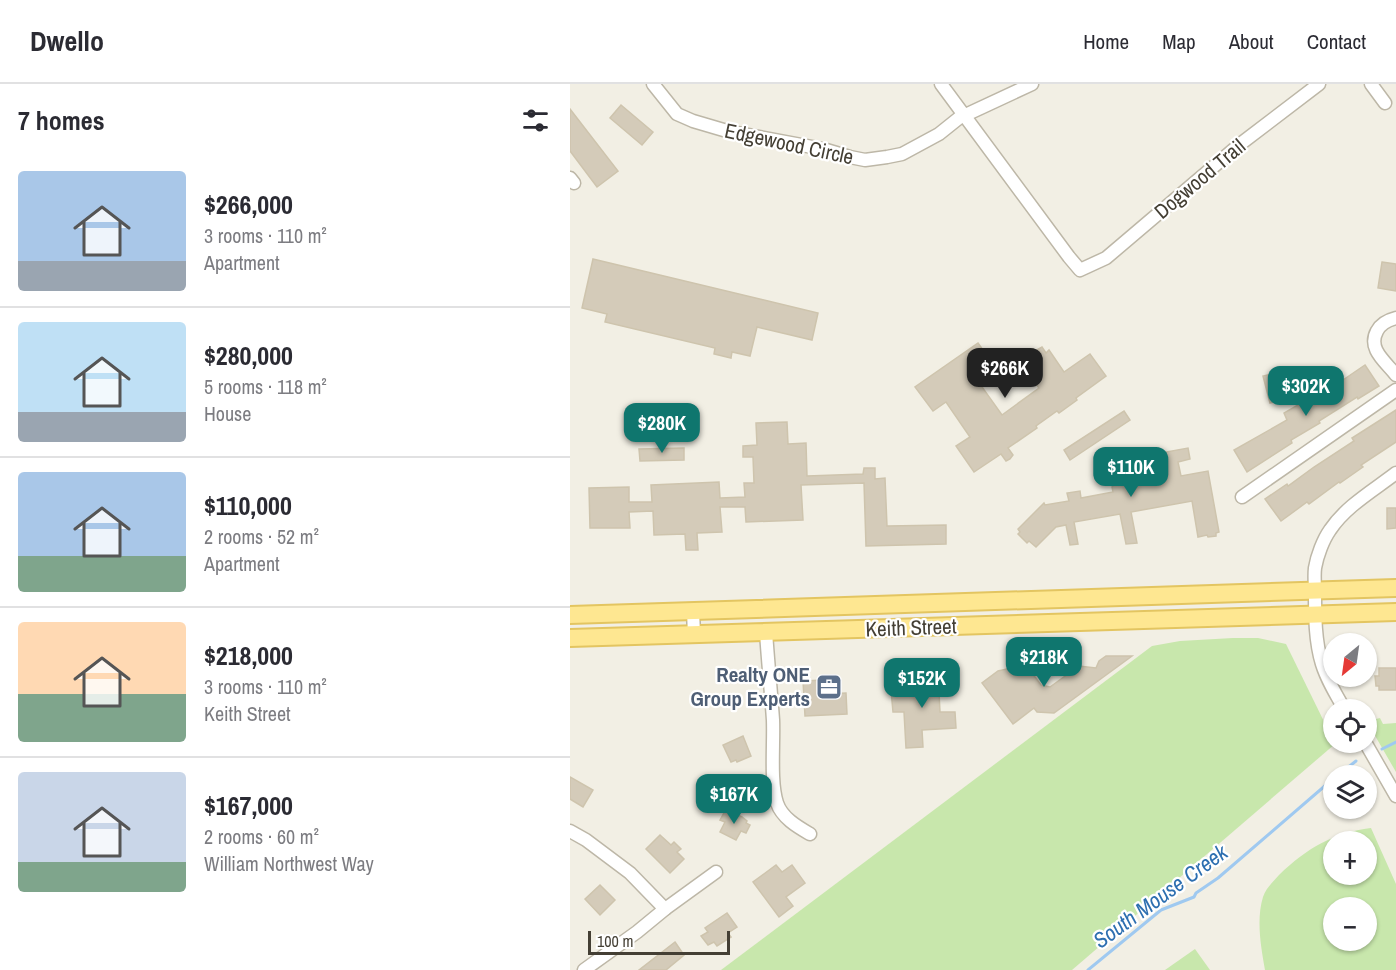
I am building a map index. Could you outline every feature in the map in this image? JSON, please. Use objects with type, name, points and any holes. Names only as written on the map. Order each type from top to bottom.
[{"type":"main road","name":"Keith Street","points":[[570,615],[1396,588]]},
{"type":"main road","points":[[1054,624],[1076,615],[1131,612],[1140,597]]},
{"type":"main road","name":"Keith Street","points":[[570,638],[1396,612]]},
{"type":"street","name":"Edgewood Circle","points":[[653,84],[677,114],[693,121],[727,131],[823,149],[865,160],[902,154],[939,134],[959,118],[1032,84]]},
{"type":"street","points":[[941,84],[964,116]]},
{"type":"street","name":"Dogwood Trail","points":[[964,116],[1080,270],[1106,258],[1239,146],[1319,84]]},
{"type":"street","points":[[1371,84],[1385,103]]},
{"type":"street","points":[[1396,318],[1382,323],[1374,339],[1374,347],[1378,354],[1396,375]]},
{"type":"street","points":[[1242,497],[1396,390]]},
{"type":"street","points":[[1339,699],[1323,665],[1317,642],[1315,569],[1323,542],[1330,529],[1351,508],[1396,473]]},
{"type":"street","points":[[693,611],[694,635]]},
{"type":"street","points":[[766,632],[777,804],[794,825],[810,834]]},
{"type":"street","points":[[1371,753],[1396,796]]},
{"type":"street","points":[[570,831],[586,840],[630,873],[665,909]]},
{"type":"street","points":[[584,970],[716,872]]},
{"type":"green space","points":[[1258,638],[1286,644],[1323,720],[1325,753],[1072,970],[721,970],[1152,646],[1180,641]]},
{"type":"green space","points":[[1380,718],[1383,724],[1396,723],[1396,772],[1377,739],[1377,719]]},
{"type":"green space","points":[[1371,828],[1372,831],[1354,831]]},
{"type":"green space","points":[[1377,841],[1396,884],[1396,970],[1265,970],[1260,924],[1263,897],[1279,875],[1323,842],[1323,885],[1377,885]]},
{"type":"green space","points":[[1195,949],[1210,970],[1165,970]]},
{"type":"building","points":[[621,105],[653,132],[642,145],[610,118]]},
{"type":"building","points":[[570,109],[618,171],[597,187],[570,151]]},
{"type":"building","points":[[593,259],[818,313],[812,340],[757,327],[750,356],[732,352],[731,358],[714,354],[715,348],[605,322],[607,314],[582,308]]},
{"type":"building","points":[[1382,262],[1396,264],[1396,291],[1378,288]]},
{"type":"building","points":[[978,343],[995,367],[977,380],[1002,415],[1039,388],[1027,372],[1018,379],[1009,366],[1033,349],[1035,351],[1042,347],[1046,353],[1049,350],[1064,372],[1090,354],[1106,376],[1076,398],[1077,400],[1059,413],[1057,411],[1008,448],[1013,455],[1010,459],[1006,461],[1001,454],[974,472],[956,446],[970,437],[946,402],[933,411],[915,387]]},
{"type":"building","points":[[1365,365],[1379,386],[1319,421],[1320,423],[1291,440],[1292,443],[1247,472],[1234,450],[1287,420],[1284,413],[1324,390],[1323,387],[1337,377],[1340,382]]},
{"type":"building","points":[[1289,370],[1295,397],[1270,403],[1263,376]]},
{"type":"building","points":[[1396,410],[1396,442],[1361,465],[1363,467],[1340,483],[1309,504],[1307,502],[1281,521],[1265,499],[1287,484],[1288,486],[1354,441],[1352,438]]},
{"type":"building","points":[[1124,411],[1130,420],[1070,460],[1064,450]]},
{"type":"building","points":[[787,422],[788,444],[806,443],[807,476],[863,474],[864,468],[875,468],[875,479],[885,478],[887,526],[946,525],[946,544],[866,546],[864,483],[801,485],[803,520],[746,522],[745,507],[720,507],[722,532],[697,533],[698,550],[686,550],[685,534],[654,535],[653,511],[629,512],[630,528],[590,528],[589,488],[629,487],[629,502],[652,502],[651,485],[719,482],[720,498],[745,497],[744,483],[754,483],[753,457],[743,457],[743,446],[757,445],[756,423]]},
{"type":"building","points":[[684,448],[684,460],[640,461],[639,449]]},
{"type":"building","points":[[1188,448],[1190,459],[1178,462],[1181,476],[1208,471],[1219,532],[1216,536],[1198,537],[1192,501],[1131,512],[1137,543],[1126,544],[1120,514],[1074,522],[1078,544],[1070,545],[1066,525],[1056,527],[1036,547],[1029,541],[1027,543],[1018,534],[1020,532],[1018,529],[1044,503],[1045,505],[1069,501],[1067,493],[1080,491],[1081,498],[1113,492],[1112,487],[1115,484],[1111,462]]},
{"type":"building","points":[[1387,508],[1396,508],[1396,528],[1387,529]]},
{"type":"building","points":[[1106,656],[1132,656],[1054,713],[1037,712],[1034,708],[1013,724],[982,683],[998,671],[1028,668],[1041,685],[1050,687],[1079,666],[1096,668],[1099,661]]},
{"type":"building","points":[[1379,668],[1396,668],[1396,690],[1379,690],[1377,676],[1379,676]]},
{"type":"building","points":[[938,673],[940,712],[955,712],[956,728],[922,730],[923,747],[906,748],[904,712],[893,712],[891,690],[914,689],[913,674]]},
{"type":"building","points":[[823,680],[824,694],[846,693],[847,714],[805,716],[803,681]]},
{"type":"building","points":[[743,736],[751,756],[731,762],[723,745]]},
{"type":"building","points":[[570,777],[593,790],[583,807],[570,799]]},
{"type":"building","points":[[725,811],[742,817],[750,825],[746,833],[741,831],[736,840],[720,832],[725,822],[720,820]]},
{"type":"building","points":[[660,835],[671,845],[674,842],[681,849],[677,852],[684,859],[670,873],[646,849]]},
{"type":"building","points":[[776,865],[782,872],[792,865],[805,883],[786,897],[793,906],[779,917],[753,882]]},
{"type":"building","points":[[600,885],[615,900],[600,915],[585,899]]},
{"type":"building","points":[[727,913],[737,927],[728,933],[731,937],[717,946],[714,942],[708,945],[701,936],[708,932],[705,928]]},
{"type":"building","points":[[675,942],[684,955],[666,970],[639,970]]},
{"type":"waterway","name":"South Mouse Creek","points":[[1382,749],[1396,742]]},
{"type":"waterway","name":"South Mouse Creek","points":[[1351,765],[1356,761]]},
{"type":"waterway","name":"South Mouse Creek","points":[[1088,970],[1161,910],[1194,897],[1323,787]]},
{"type":"place","name":"Realty ONE Group Experts","points":[[829,687]]}]
